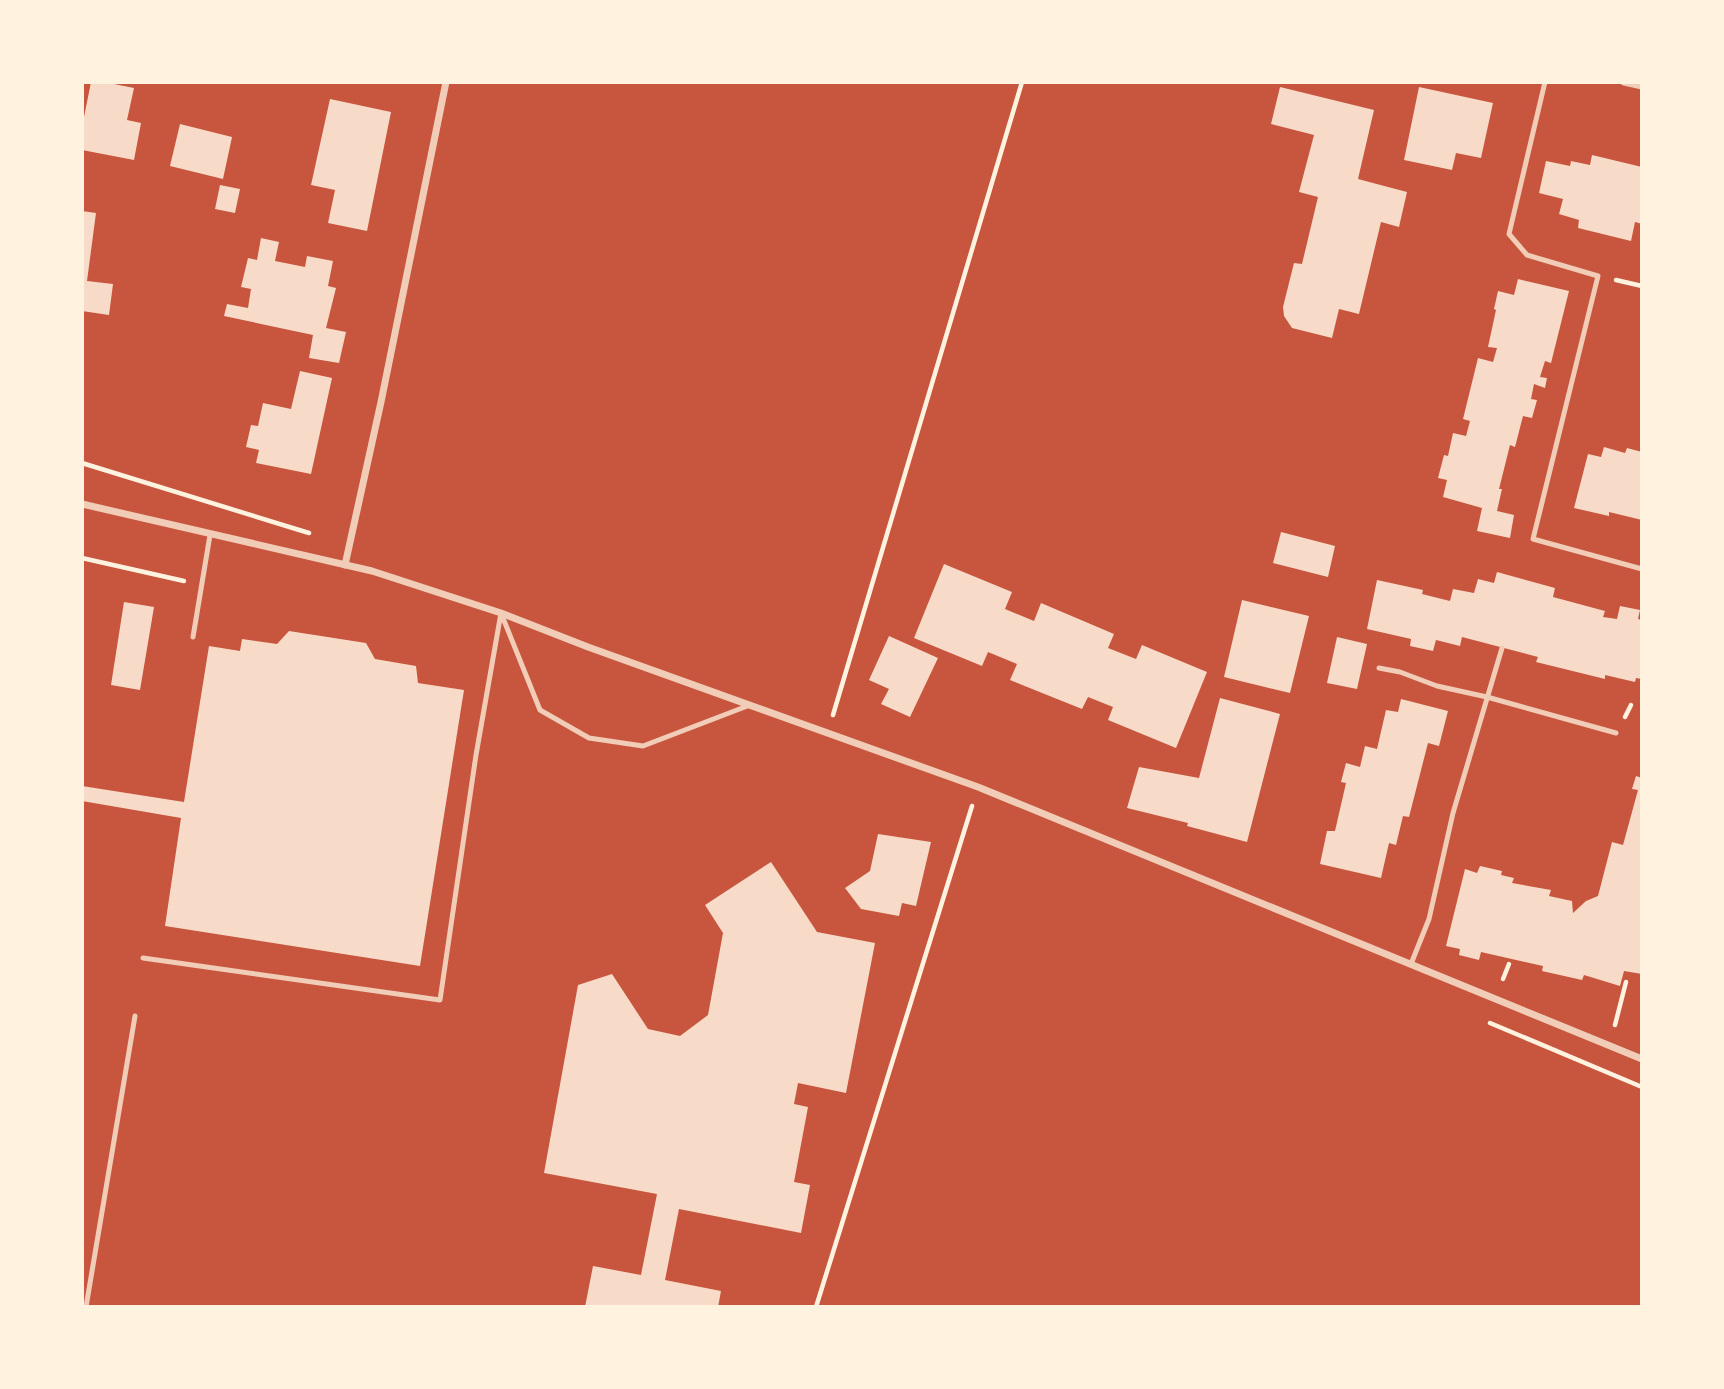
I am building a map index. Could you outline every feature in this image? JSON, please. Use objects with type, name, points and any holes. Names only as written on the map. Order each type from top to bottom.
[{"type":"street","points":[[345,565],[446,82]]},
{"type":"street","points":[[1624,82],[1642,86]]},
{"type":"street","points":[[82,503],[372,571],[501,613],[588,647],[978,787],[1642,1059]]},
{"type":"lane","points":[[1545,82],[1508,234],[1527,255],[1598,276],[1533,539],[1642,569]]},
{"type":"lane","points":[[193,637],[210,534]]},
{"type":"lane","points":[[501,613],[540,710],[589,738],[643,746],[752,705]]},
{"type":"lane","points":[[143,958],[440,1000],[474,768],[501,613]]},
{"type":"lane","points":[[1411,964],[1429,919],[1452,813],[1502,648]]},
{"type":"lane","points":[[1379,668],[1616,733]]},
{"type":"lane","points":[[86,1307],[135,1016]]},
{"type":"path","points":[[828,733],[1022,82]]},
{"type":"path","points":[[82,463],[307,531],[345,565]]},
{"type":"path","points":[[82,558],[201,585]]},
{"type":"path","points":[[816,1307],[978,787]]},
{"type":"path","points":[[1610,1046],[1626,982]]},
{"type":"building","points":[[91,82],[134,88],[127,120],[141,123],[134,160],[82,150],[82,127]]},
{"type":"building","points":[[1280,87],[1374,110],[1358,179],[1407,192],[1399,227],[1381,222],[1359,314],[1339,309],[1332,338],[1292,328],[1284,316],[1283,307],[1294,263],[1302,264],[1318,197],[1299,192],[1314,135],[1271,124]]},
{"type":"building","points":[[1419,87],[1493,103],[1481,158],[1456,153],[1452,170],[1404,160]]},
{"type":"building","points":[[330,99],[391,112],[367,231],[328,223],[335,190],[311,185]]},
{"type":"building","points":[[180,124],[232,137],[223,179],[170,166]]},
{"type":"building","points":[[1592,155],[1642,167],[1642,224],[1635,222],[1631,241],[1578,228],[1579,220],[1559,214],[1563,199],[1539,193],[1546,161],[1570,166],[1571,161],[1590,165]]},
{"type":"building","points":[[220,185],[240,189],[235,213],[215,209]]},
{"type":"building","points":[[82,211],[96,213],[87,281],[113,284],[109,315],[82,311]]},
{"type":"building","points":[[261,238],[279,242],[275,261],[305,267],[307,256],[333,261],[328,286],[336,288],[326,328],[346,332],[339,363],[309,358],[313,335],[224,316],[227,304],[248,308],[251,289],[241,287],[248,258],[257,260]]},
{"type":"building","points":[[1518,279],[1569,291],[1551,363],[1545,361],[1540,377],[1547,378],[1545,388],[1534,384],[1531,399],[1537,400],[1532,418],[1523,416],[1515,447],[1510,445],[1499,489],[1502,489],[1497,511],[1514,515],[1510,538],[1477,531],[1482,508],[1443,497],[1447,480],[1438,478],[1444,455],[1448,456],[1453,433],[1466,436],[1470,421],[1463,419],[1478,358],[1493,362],[1497,348],[1488,347],[1498,291],[1514,295]]},
{"type":"building","points":[[300,371],[332,378],[311,474],[256,463],[259,450],[246,447],[251,425],[258,426],[263,403],[291,409]]},
{"type":"building","points":[[1604,447],[1625,453],[1627,448],[1642,452],[1642,520],[1609,512],[1609,516],[1574,508],[1588,454],[1601,457]]},
{"type":"building","points":[[1281,532],[1335,546],[1328,577],[1273,563]]},
{"type":"building","points":[[944,564],[1012,592],[1005,609],[1034,621],[1041,603],[1114,634],[1108,648],[1136,659],[1142,645],[1207,672],[1176,748],[1108,720],[1113,707],[1088,697],[1082,709],[1010,680],[1017,664],[988,652],[982,666],[914,638]]},
{"type":"building","points":[[1497,572],[1555,588],[1553,597],[1605,611],[1603,617],[1617,619],[1620,606],[1640,610],[1638,619],[1642,620],[1642,679],[1636,678],[1635,682],[1605,675],[1605,679],[1536,662],[1538,657],[1462,637],[1460,646],[1436,640],[1433,651],[1410,646],[1411,639],[1367,629],[1377,580],[1423,590],[1422,594],[1450,601],[1453,589],[1474,593],[1478,579],[1494,583]]},
{"type":"building","points":[[1242,600],[1309,616],[1290,693],[1224,677]]},
{"type":"building","points":[[124,602],[154,607],[140,690],[111,685]]},
{"type":"building","points":[[289,631],[366,643],[375,659],[416,666],[418,683],[464,690],[420,966],[165,926],[181,818],[82,801],[82,786],[184,802],[209,646],[240,651],[242,639],[277,644]]},
{"type":"building","points":[[889,636],[938,658],[910,717],[881,704],[889,689],[869,680]]},
{"type":"building","points":[[1337,637],[1367,644],[1357,689],[1327,683]]},
{"type":"building","points":[[1220,698],[1280,714],[1247,842],[1187,826],[1188,823],[1127,808],[1139,767],[1199,778]]},
{"type":"building","points":[[1401,699],[1448,711],[1439,746],[1428,743],[1409,817],[1403,816],[1396,845],[1389,843],[1381,878],[1320,864],[1327,831],[1335,831],[1346,783],[1341,782],[1346,763],[1360,767],[1365,746],[1377,749],[1386,710],[1398,712]]},
{"type":"building","points":[[1636,776],[1642,778],[1642,974],[1624,971],[1620,986],[1584,975],[1582,980],[1542,971],[1543,966],[1481,952],[1479,960],[1459,955],[1460,949],[1446,946],[1465,869],[1477,873],[1480,866],[1502,871],[1501,875],[1514,878],[1512,883],[1551,890],[1549,896],[1572,901],[1573,913],[1586,901],[1598,896],[1612,842],[1623,845],[1638,790],[1632,789]]},
{"type":"building","points":[[878,834],[931,842],[916,906],[902,903],[899,916],[861,909],[845,888],[870,871]]},
{"type":"building","points":[[771,862],[817,932],[875,943],[846,1093],[798,1083],[794,1104],[808,1107],[794,1182],[810,1185],[801,1233],[679,1209],[665,1280],[721,1291],[718,1307],[585,1307],[593,1266],[641,1275],[657,1194],[544,1173],[578,985],[612,974],[648,1029],[680,1036],[708,1015],[723,933],[705,905]]}]
